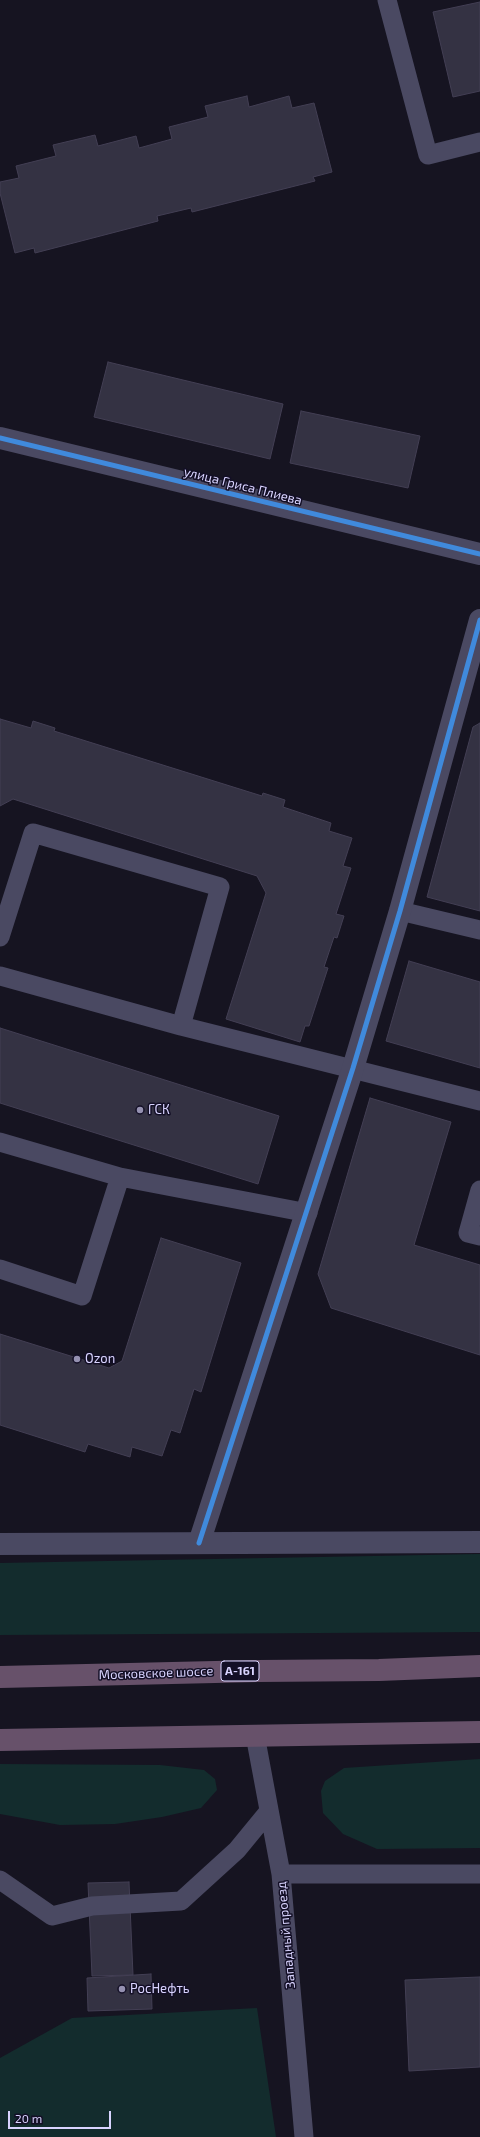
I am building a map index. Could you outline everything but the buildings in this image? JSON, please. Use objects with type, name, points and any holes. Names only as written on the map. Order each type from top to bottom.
[{"type":"highway","name":"Московское шоссе","points":[[0,1676],[258,1670],[379,1670],[480,1666]]},
{"type":"highway","points":[[0,1740],[256,1734],[480,1732]]},
{"type":"street","name":"улица Гриса Плиева","points":[[0,438],[480,554]]},
{"type":"street","points":[[200,1543],[308,1213],[353,1068],[400,911],[480,620]]},
{"type":"street","points":[[0,1544],[480,1542]]},
{"type":"lane","points":[[388,0],[428,155],[480,142]]},
{"type":"lane","points":[[0,937],[34,833],[220,887],[181,1026]]},
{"type":"lane","points":[[400,911],[480,930]]},
{"type":"lane","points":[[0,976],[181,1026],[480,1101]]},
{"type":"lane","points":[[0,1142],[120,1177],[308,1213]]},
{"type":"lane","points":[[0,1269],[82,1296],[120,1177]]},
{"type":"lane","points":[[480,1190],[468,1233],[480,1236]]},
{"type":"lane","name":"Западный проезд","points":[[256,1734],[280,1874],[304,2137]]},
{"type":"lane","points":[[0,1880],[52,1916],[92,1906],[181,1901],[237,1850],[269,1811]]},
{"type":"lane","points":[[280,1874],[480,1874]]},
{"type":"green space","points":[[480,1554],[480,1632],[0,1635],[0,1563]]},
{"type":"green space","points":[[480,1759],[480,1848],[377,1849],[343,1834],[323,1813],[321,1791],[325,1781],[344,1768]]},
{"type":"green space","points":[[0,1764],[160,1765],[204,1770],[215,1779],[217,1790],[201,1808],[162,1817],[115,1824],[60,1825],[0,1814]]},
{"type":"green space","points":[[257,2008],[276,2137],[0,2137],[0,2058],[72,2018]]},
{"type":"cycle path","points":[[0,438],[480,554]]},
{"type":"cycle path","points":[[199,1543],[353,1068],[400,911],[480,620]]},
{"type":"place","name":"ГСК","points":[[140,1110]]},
{"type":"place","name":"Ozon","points":[[77,1359]]},
{"type":"place","name":"РосНефть","points":[[122,1989]]}]
